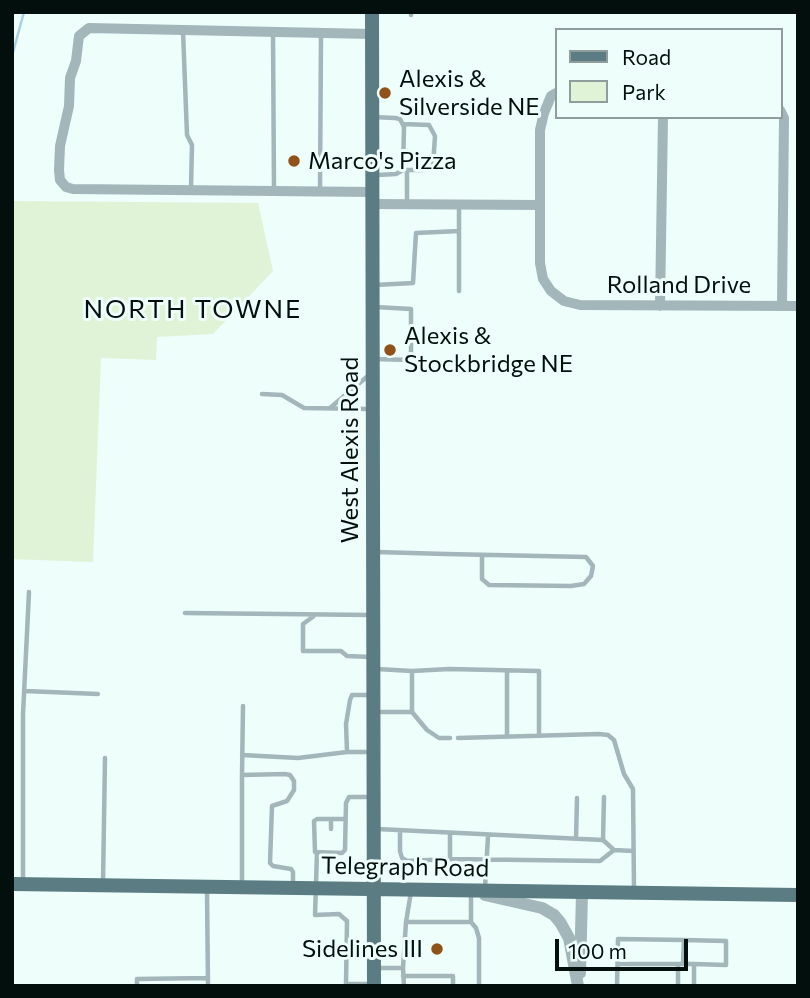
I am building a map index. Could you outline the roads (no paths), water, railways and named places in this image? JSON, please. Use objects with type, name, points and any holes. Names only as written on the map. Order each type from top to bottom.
[{"type":"main road","name":"West Alexis Road","points":[[372,12],[374,985]]},
{"type":"main road","name":"Telegraph Road","points":[[18,884],[798,895]]},
{"type":"street","points":[[372,34],[97,27],[83,31],[79,36],[76,61],[70,78],[69,106],[60,146],[60,180],[66,187],[73,189],[320,192],[407,204],[540,205],[540,130],[544,113],[554,95]]},
{"type":"street","points":[[782,114],[782,306]]},
{"type":"street","points":[[660,306],[663,119]]},
{"type":"street","name":"Rolland Drive","points":[[540,205],[540,263],[543,279],[551,291],[562,299],[580,305],[798,306]]},
{"type":"street","points":[[478,891],[542,908],[554,915],[569,938],[579,986]]},
{"type":"street","points":[[579,986],[582,893]]},
{"type":"lane","points":[[183,30],[187,135],[192,145],[191,190]]},
{"type":"lane","points":[[273,33],[274,191]]},
{"type":"lane","points":[[320,192],[321,33]]},
{"type":"lane","points":[[372,117],[396,118],[403,124],[429,125],[435,136],[433,166],[423,170],[373,175]]},
{"type":"lane","points":[[403,124],[407,204]]},
{"type":"lane","points":[[459,205],[459,291]]},
{"type":"lane","points":[[373,285],[413,283],[414,236],[419,232],[459,231]]},
{"type":"lane","points":[[329,408],[373,366],[411,360],[411,309],[373,307]]},
{"type":"lane","points":[[262,394],[282,395],[304,408],[373,409]]},
{"type":"lane","points":[[372,552],[586,557],[593,566],[591,576],[584,584],[489,585],[482,579],[481,555]]},
{"type":"lane","points":[[18,884],[29,592]]},
{"type":"lane","points":[[186,613],[372,615]]},
{"type":"lane","points":[[314,615],[303,624],[303,651],[341,651],[347,656],[412,671],[539,671],[539,736]]},
{"type":"lane","points":[[412,671],[412,712],[427,730],[439,738],[450,738]]},
{"type":"lane","points":[[507,671],[507,737]]},
{"type":"lane","points":[[25,691],[98,694]]},
{"type":"lane","points":[[347,752],[349,700],[352,695],[373,695]]},
{"type":"lane","points":[[242,887],[243,706]]},
{"type":"lane","points":[[373,712],[412,712]]},
{"type":"lane","points":[[458,738],[599,734],[608,735],[614,740],[624,774],[633,789],[634,893]]},
{"type":"lane","points":[[242,755],[298,758],[373,752]]},
{"type":"lane","points":[[103,885],[105,758]]},
{"type":"lane","points":[[243,775],[285,774],[290,775],[294,781],[292,797],[272,806],[270,854],[270,863],[273,866],[288,867],[293,872],[293,887]]},
{"type":"lane","points":[[317,852],[342,853],[345,850],[346,803],[349,797],[373,797]]},
{"type":"lane","points":[[603,840],[604,797]]},
{"type":"lane","points":[[576,839],[577,798]]},
{"type":"lane","points":[[331,819],[331,829]]},
{"type":"lane","points":[[345,819],[314,821],[314,850],[317,852],[315,915],[339,914],[347,921],[346,984],[374,985]]},
{"type":"lane","points":[[373,828],[603,840],[614,850],[634,851]]},
{"type":"lane","points":[[400,830],[400,851],[402,858],[407,861],[600,861],[614,850]]},
{"type":"lane","points":[[450,834],[450,859]]},
{"type":"lane","points":[[471,922],[487,859],[488,836]]},
{"type":"lane","points":[[331,844],[331,853]]},
{"type":"lane","points":[[208,886],[208,986]]},
{"type":"lane","points":[[404,986],[406,922],[411,889]]},
{"type":"lane","points":[[406,922],[471,922]]},
{"type":"lane","points":[[471,922],[479,938],[479,986]]},
{"type":"lane","points":[[617,986],[618,939],[726,941],[726,965],[618,964]]},
{"type":"lane","points":[[678,986],[684,940]]},
{"type":"lane","points":[[694,964],[694,986]]},
{"type":"lane","points":[[374,968],[403,968]]},
{"type":"lane","points":[[403,976],[453,976],[453,986]]},
{"type":"lane","points":[[137,986],[137,979],[208,978]]},
{"type":"waterway","points":[[12,56],[24,12]]},
{"type":"place","name":"Alexis & Silverside NE","points":[[385,93]]},
{"type":"place","name":"Marco's Pizza","points":[[294,161]]},
{"type":"place","name":"Alexis & Stockbridge NE","points":[[390,350]]},
{"type":"place","name":"Sidelines III","points":[[437,949]]},
{"type":"district","name":"NORTH TOWNE","points":[[193,309]]}]
